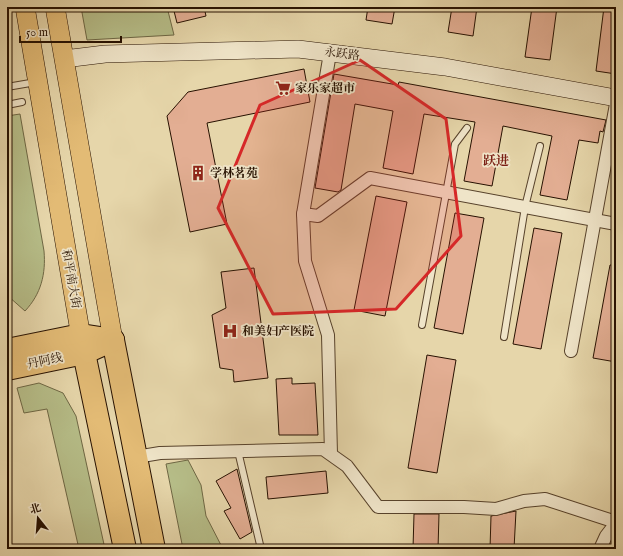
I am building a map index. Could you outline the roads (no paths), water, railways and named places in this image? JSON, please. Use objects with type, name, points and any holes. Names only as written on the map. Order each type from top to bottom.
[{"type":"highway","points":[[82,344],[113,340],[154,549]]},
{"type":"highway","name":"丹阿线","points":[[7,350],[82,344]]},
{"type":"highway","name":"丹阿线","points":[[7,369],[82,344]]},
{"type":"highway","name":"和平南大街","points":[[82,344],[125,549]]},
{"type":"main road","name":"和平南大街","points":[[24,7],[82,344]]},
{"type":"main road","points":[[55,7],[113,340]]},
{"type":"street","name":"永跃路","points":[[64,59],[84,55],[105,54],[298,49],[445,67],[616,98]]},
{"type":"street","points":[[330,53],[303,214],[305,261],[328,335],[331,454]]},
{"type":"street","points":[[571,351],[616,104]]},
{"type":"street","points":[[303,214],[318,216],[370,178],[616,224]]},
{"type":"street","points":[[136,457],[160,453],[324,449],[347,466],[378,507],[464,507],[496,509],[524,501],[545,499],[616,523],[606,536],[600,549]]},
{"type":"lane","points":[[7,87],[37,81]]},
{"type":"lane","points":[[7,105],[22,102]]},
{"type":"lane","points":[[422,325],[455,144],[467,128]]},
{"type":"lane","points":[[504,337],[525,207],[540,146]]},
{"type":"lane","points":[[238,451],[262,549]]},
{"type":"place","name":"家乐家超市","points":[[283,88]]},
{"type":"place","name":"学林茗苑","points":[[198,173]]},
{"type":"place","name":"和美妇产医院","points":[[230,331]]},
{"type":"district","name":"跃进","points":[[496,161]]}]
